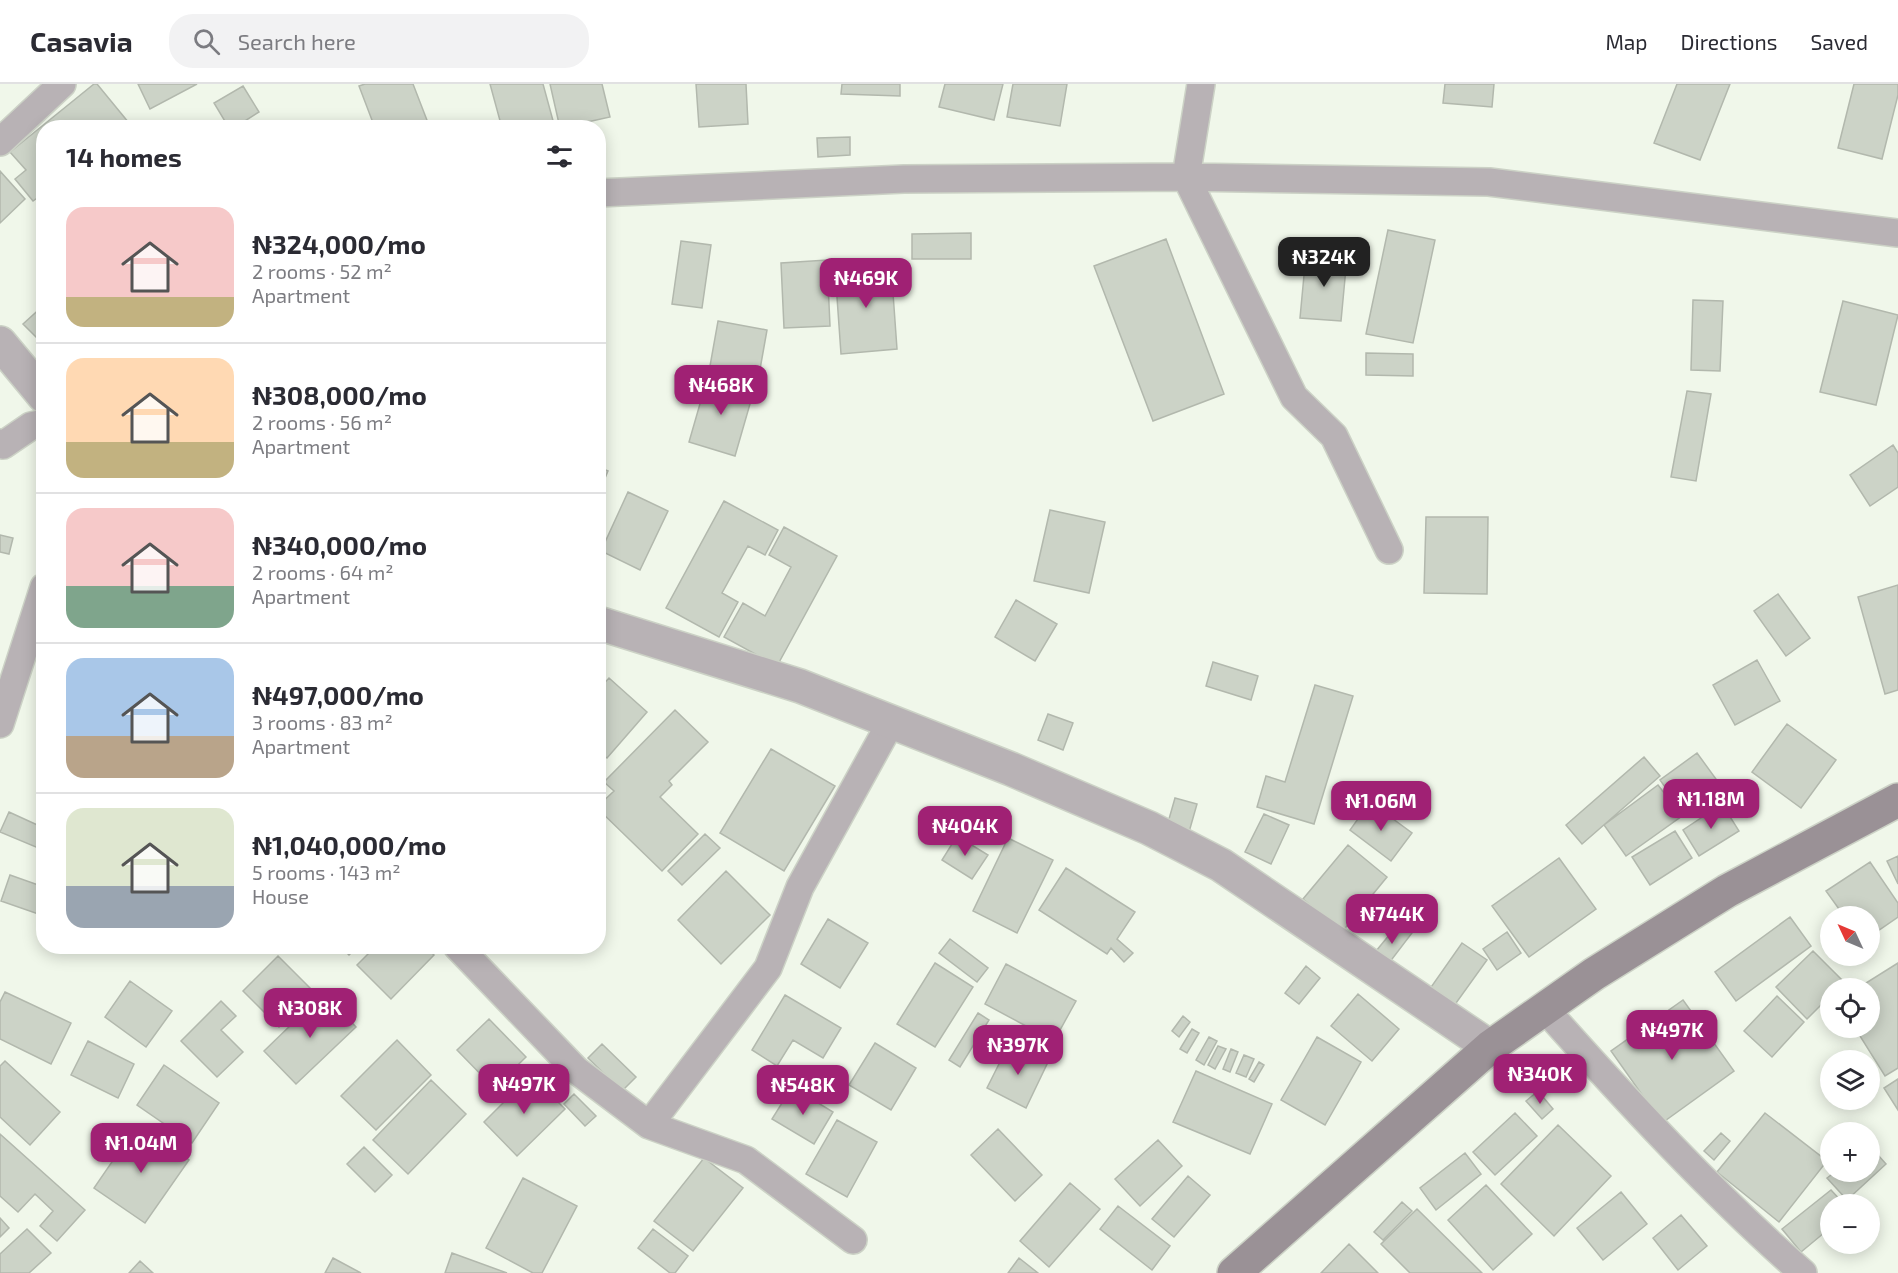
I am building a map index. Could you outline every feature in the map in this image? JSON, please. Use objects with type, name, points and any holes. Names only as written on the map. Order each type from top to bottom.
[{"type":"main road","points":[[1234,1273],[1490,1047],[1594,974],[1726,891],[1898,801]]},
{"type":"street","points":[[0,142],[62,84]]},
{"type":"street","points":[[1201,84],[1186,177],[1294,397],[1334,436],[1389,550]]},
{"type":"street","points":[[606,193],[904,179],[1186,177],[1489,182],[1898,233]]},
{"type":"street","points":[[0,343],[36,386]]},
{"type":"street","points":[[0,443],[3,444],[36,425]]},
{"type":"street","points":[[0,724],[36,612]]},
{"type":"street","points":[[606,625],[800,686],[1011,769],[1149,828],[1221,865],[1490,1047]]},
{"type":"street","points":[[649,1125],[768,968],[800,887],[891,722]]},
{"type":"street","points":[[465,954],[576,1070],[649,1125],[746,1160],[854,1240]]},
{"type":"street","points":[[1545,1010],[1614,1087],[1746,1222],[1803,1273]]},
{"type":"building","points":[[94,84],[97,84],[127,120],[50,120]]},
{"type":"building","points":[[138,84],[197,84],[150,109]]},
{"type":"building","points":[[413,84],[427,120],[372,120],[359,86]]},
{"type":"building","points":[[490,84],[543,84],[553,120],[500,120]]},
{"type":"building","points":[[550,84],[602,84],[610,117],[596,120],[558,120]]},
{"type":"building","points":[[696,84],[746,84],[748,124],[699,127]]},
{"type":"building","points":[[842,84],[900,84],[900,96],[841,94]]},
{"type":"building","points":[[945,84],[1003,84],[994,120],[939,107]]},
{"type":"building","points":[[1013,84],[1067,84],[1060,126],[1007,117]]},
{"type":"building","points":[[1445,84],[1494,84],[1492,107],[1443,103]]},
{"type":"building","points":[[1677,84],[1730,84],[1700,160],[1654,143]]},
{"type":"building","points":[[1854,84],[1898,84],[1898,95],[1882,159],[1838,148]]},
{"type":"building","points":[[243,86],[259,112],[246,120],[224,120],[214,103]]},
{"type":"building","points":[[36,131],[36,199],[33,201],[15,179],[26,170],[10,152]]},
{"type":"building","points":[[850,137],[850,155],[818,157],[817,138]]},
{"type":"building","points":[[0,171],[25,199],[0,223]]},
{"type":"building","points":[[1388,230],[1435,240],[1413,343],[1366,334]]},
{"type":"building","points":[[971,233],[971,259],[912,259],[912,234]]},
{"type":"building","points":[[1166,239],[1224,394],[1153,421],[1094,266]]},
{"type":"building","points":[[681,241],[711,245],[702,308],[672,304]]},
{"type":"building","points":[[1306,254],[1347,257],[1341,321],[1300,318]]},
{"type":"building","points":[[827,260],[830,326],[784,328],[781,263]]},
{"type":"building","points":[[891,265],[897,349],[841,354],[835,269]]},
{"type":"building","points":[[1693,300],[1723,301],[1720,371],[1691,370]]},
{"type":"building","points":[[1843,301],[1898,315],[1876,405],[1820,392]]},
{"type":"building","points":[[36,312],[36,337],[23,324]]},
{"type":"building","points":[[718,321],[767,330],[759,375],[710,366]]},
{"type":"building","points":[[1366,353],[1413,354],[1413,376],[1366,375]]},
{"type":"building","points":[[708,376],[754,390],[735,456],[689,442]]},
{"type":"building","points":[[1687,391],[1711,394],[1696,481],[1671,477]]},
{"type":"building","points":[[1893,445],[1898,453],[1898,487],[1870,506],[1850,475]]},
{"type":"building","points":[[628,492],[668,511],[640,570],[606,553],[606,540]]},
{"type":"building","points":[[724,501],[778,530],[765,555],[748,546],[722,593],[738,602],[719,637],[666,608]]},
{"type":"building","points":[[1050,510],[1105,522],[1089,593],[1034,581]]},
{"type":"building","points":[[1426,517],[1488,517],[1487,594],[1424,593]]},
{"type":"building","points":[[784,527],[837,556],[777,666],[724,637],[743,603],[765,616],[791,567],[769,555]]},
{"type":"building","points":[[0,535],[13,538],[9,554],[0,552]]},
{"type":"building","points":[[1898,585],[1898,690],[1885,694],[1858,597]]},
{"type":"building","points":[[1778,594],[1810,638],[1786,656],[1754,611]]},
{"type":"building","points":[[1016,600],[1057,624],[1035,661],[995,637]]},
{"type":"building","points":[[1757,660],[1780,701],[1735,725],[1713,685]]},
{"type":"building","points":[[1213,662],[1258,676],[1251,700],[1206,686]]},
{"type":"building","points":[[609,678],[647,712],[607,758],[606,757],[606,681]]},
{"type":"building","points":[[1315,685],[1353,696],[1314,824],[1257,807],[1266,776],[1285,782]]},
{"type":"building","points":[[675,710],[708,742],[669,781],[672,785],[660,797],[698,834],[662,871],[606,817],[606,798],[614,791],[606,784],[606,780]]},
{"type":"building","points":[[1048,714],[1073,723],[1063,750],[1038,740]]},
{"type":"building","points":[[1787,724],[1836,760],[1801,808],[1752,772]]},
{"type":"building","points":[[771,749],[835,786],[784,871],[720,833]]},
{"type":"building","points":[[1697,753],[1724,790],[1686,817],[1660,780]]},
{"type":"building","points":[[1644,757],[1660,776],[1582,844],[1566,825]]},
{"type":"building","points":[[1658,785],[1682,816],[1626,856],[1604,825]]},
{"type":"building","points":[[1175,798],[1197,804],[1189,832],[1167,826]]},
{"type":"building","points":[[1370,802],[1412,833],[1391,861],[1350,830]]},
{"type":"building","points":[[1722,804],[1739,831],[1699,856],[1683,830]]},
{"type":"building","points":[[9,812],[36,824],[36,847],[0,832]]},
{"type":"building","points":[[1264,814],[1289,825],[1271,864],[1245,852]]},
{"type":"building","points":[[1675,831],[1692,858],[1650,885],[1632,857]]},
{"type":"building","points":[[705,834],[720,848],[682,885],[668,871]]},
{"type":"building","points":[[957,836],[988,855],[972,879],[942,860]]},
{"type":"building","points":[[1008,838],[1053,860],[1017,933],[973,911]]},
{"type":"building","points":[[1348,845],[1387,877],[1342,932],[1303,899]]},
{"type":"building","points":[[1898,856],[1898,884],[1887,861]]},
{"type":"building","points":[[1559,858],[1596,909],[1529,957],[1492,906]]},
{"type":"building","points":[[1870,862],[1898,903],[1898,917],[1880,929],[1880,906],[1837,906],[1826,891]]},
{"type":"building","points":[[1066,868],[1135,912],[1117,939],[1133,953],[1124,962],[1111,948],[1107,954],[1039,910]]},
{"type":"building","points":[[726,871],[770,915],[721,964],[678,920]]},
{"type":"building","points":[[10,875],[36,884],[36,913],[1,901]]},
{"type":"building","points":[[1790,917],[1811,946],[1736,1001],[1715,972]]},
{"type":"building","points":[[828,919],[868,943],[840,988],[801,964]]},
{"type":"building","points":[[1399,923],[1412,933],[1386,967],[1372,956]]},
{"type":"building","points":[[1507,932],[1521,953],[1497,970],[1483,949]]},
{"type":"building","points":[[950,939],[988,968],[977,982],[939,953]]},
{"type":"building","points":[[1462,943],[1487,960],[1446,1017],[1422,1000]]},
{"type":"building","points":[[1813,951],[1820,958],[1820,966],[1828,966],[1840,978],[1820,978],[1820,1006],[1807,1019],[1776,987]]},
{"type":"building","points":[[368,954],[434,955],[391,999],[357,965]]},
{"type":"building","points":[[278,956],[314,992],[279,1027],[243,991]]},
{"type":"building","points":[[935,963],[973,987],[935,1047],[897,1024]]},
{"type":"building","points":[[1898,963],[1898,1068],[1885,1076],[1880,1068],[1880,1050],[1869,1050],[1861,1038],[1880,1038],[1880,978],[1874,978]]},
{"type":"building","points":[[1006,964],[1076,1001],[1054,1041],[985,1004]]},
{"type":"building","points":[[1306,966],[1320,978],[1299,1004],[1285,993]]},
{"type":"building","points":[[130,981],[172,1011],[146,1047],[105,1017]]},
{"type":"building","points":[[5,992],[71,1023],[51,1064],[0,1039],[0,1002]]},
{"type":"building","points":[[324,993],[356,1027],[296,1084],[264,1051]]},
{"type":"building","points":[[1358,994],[1399,1029],[1372,1061],[1331,1026]]},
{"type":"building","points":[[785,995],[841,1028],[823,1058],[793,1040],[777,1066],[752,1050]]},
{"type":"building","points":[[1777,996],[1804,1022],[1772,1057],[1744,1031]]},
{"type":"building","points":[[1683,1000],[1734,1071],[1662,1123],[1611,1051]]},
{"type":"building","points":[[221,1001],[236,1016],[221,1030],[243,1052],[217,1077],[181,1041]]},
{"type":"building","points":[[978,1013],[989,1020],[960,1067],[949,1060]]},
{"type":"building","points":[[1183,1016],[1190,1022],[1179,1037],[1172,1031]]},
{"type":"building","points":[[489,1019],[526,1057],[494,1088],[457,1050]]},
{"type":"building","points":[[1192,1029],[1199,1033],[1187,1053],[1180,1049]]},
{"type":"building","points":[[1209,1037],[1217,1041],[1204,1065],[1196,1060]]},
{"type":"building","points":[[1317,1037],[1361,1062],[1325,1125],[1281,1100]]},
{"type":"building","points":[[397,1040],[431,1075],[376,1130],[341,1096]]},
{"type":"building","points":[[88,1041],[134,1064],[118,1098],[71,1075]]},
{"type":"building","points":[[875,1043],[916,1068],[891,1110],[849,1085]]},
{"type":"building","points":[[602,1044],[636,1077],[622,1091],[588,1058]]},
{"type":"building","points":[[1009,1044],[1048,1062],[1026,1108],[987,1088]]},
{"type":"building","points":[[1218,1046],[1226,1049],[1215,1069],[1208,1065]]},
{"type":"building","points":[[1231,1049],[1238,1052],[1230,1072],[1223,1069]]},
{"type":"building","points":[[1244,1055],[1254,1059],[1246,1077],[1236,1073]]},
{"type":"building","points":[[5,1061],[60,1112],[30,1145],[0,1117],[0,1066]]},
{"type":"building","points":[[1259,1062],[1264,1065],[1254,1082],[1249,1079]]},
{"type":"building","points":[[164,1065],[219,1103],[192,1143],[137,1105]]},
{"type":"building","points":[[1196,1071],[1272,1104],[1250,1154],[1173,1122]]},
{"type":"building","points":[[531,1075],[565,1109],[517,1156],[484,1122]]},
{"type":"building","points":[[1898,1079],[1898,1110],[1884,1088]]},
{"type":"building","points":[[431,1080],[466,1114],[408,1174],[373,1140]]},
{"type":"building","points":[[792,1087],[833,1112],[814,1144],[772,1119]]},
{"type":"building","points":[[1538,1091],[1553,1109],[1542,1119],[1526,1101]]},
{"type":"building","points":[[574,1094],[596,1116],[585,1126],[564,1104]]},
{"type":"building","points":[[1515,1113],[1537,1136],[1495,1175],[1473,1152]]},
{"type":"building","points":[[1765,1113],[1820,1156],[1820,1170],[1779,1222],[1717,1172]]},
{"type":"building","points":[[837,1120],[877,1142],[847,1197],[806,1174]]},
{"type":"building","points":[[138,1124],[189,1160],[145,1223],[94,1188]]},
{"type":"building","points":[[1558,1125],[1611,1176],[1554,1236],[1501,1184]]},
{"type":"building","points":[[998,1129],[1042,1175],[1015,1201],[971,1155]]},
{"type":"building","points":[[1721,1133],[1730,1141],[1714,1160],[1704,1151]]},
{"type":"building","points":[[0,1134],[85,1210],[57,1241],[40,1226],[53,1211],[35,1194],[18,1212],[0,1196]]},
{"type":"building","points":[[1158,1140],[1182,1166],[1140,1206],[1115,1179]]},
{"type":"building","points":[[364,1147],[392,1175],[375,1192],[347,1164]]},
{"type":"building","points":[[1465,1153],[1481,1174],[1436,1210],[1420,1188]]},
{"type":"building","points":[[1880,1157],[1886,1164],[1880,1170]]},
{"type":"building","points":[[704,1158],[743,1188],[693,1251],[654,1221]]},
{"type":"building","points":[[1188,1176],[1210,1195],[1174,1237],[1152,1219]]},
{"type":"building","points":[[523,1178],[577,1206],[542,1273],[533,1273],[486,1248]]},
{"type":"building","points":[[1831,1182],[1866,1182],[1854,1194],[1842,1194]]},
{"type":"building","points":[[1070,1183],[1100,1209],[1049,1267],[1020,1241]]},
{"type":"building","points":[[1486,1185],[1532,1234],[1493,1270],[1448,1220]]},
{"type":"building","points":[[1621,1192],[1647,1224],[1603,1260],[1577,1228]]},
{"type":"building","points":[[1820,1199],[1820,1236],[1801,1252],[1782,1229]]},
{"type":"building","points":[[1402,1202],[1412,1211],[1383,1240],[1374,1232]]},
{"type":"building","points":[[1118,1206],[1170,1246],[1152,1270],[1100,1229]]},
{"type":"building","points":[[1417,1209],[1482,1273],[1410,1273],[1381,1244]]},
{"type":"building","points":[[1681,1215],[1707,1246],[1678,1270],[1653,1238]]},
{"type":"building","points":[[0,1218],[9,1228],[0,1237]]},
{"type":"building","points":[[27,1229],[51,1253],[29,1273],[0,1273],[0,1254]]},
{"type":"building","points":[[653,1229],[688,1256],[675,1273],[670,1273],[638,1248]]},
{"type":"building","points":[[1349,1244],[1378,1273],[1321,1273]]},
{"type":"building","points":[[452,1253],[507,1273],[445,1273]]},
{"type":"building","points":[[333,1258],[361,1273],[325,1273]]},
{"type":"building","points":[[1019,1258],[1038,1273],[1008,1273]]},
{"type":"building","points":[[140,1261],[153,1273],[129,1273]]}]
